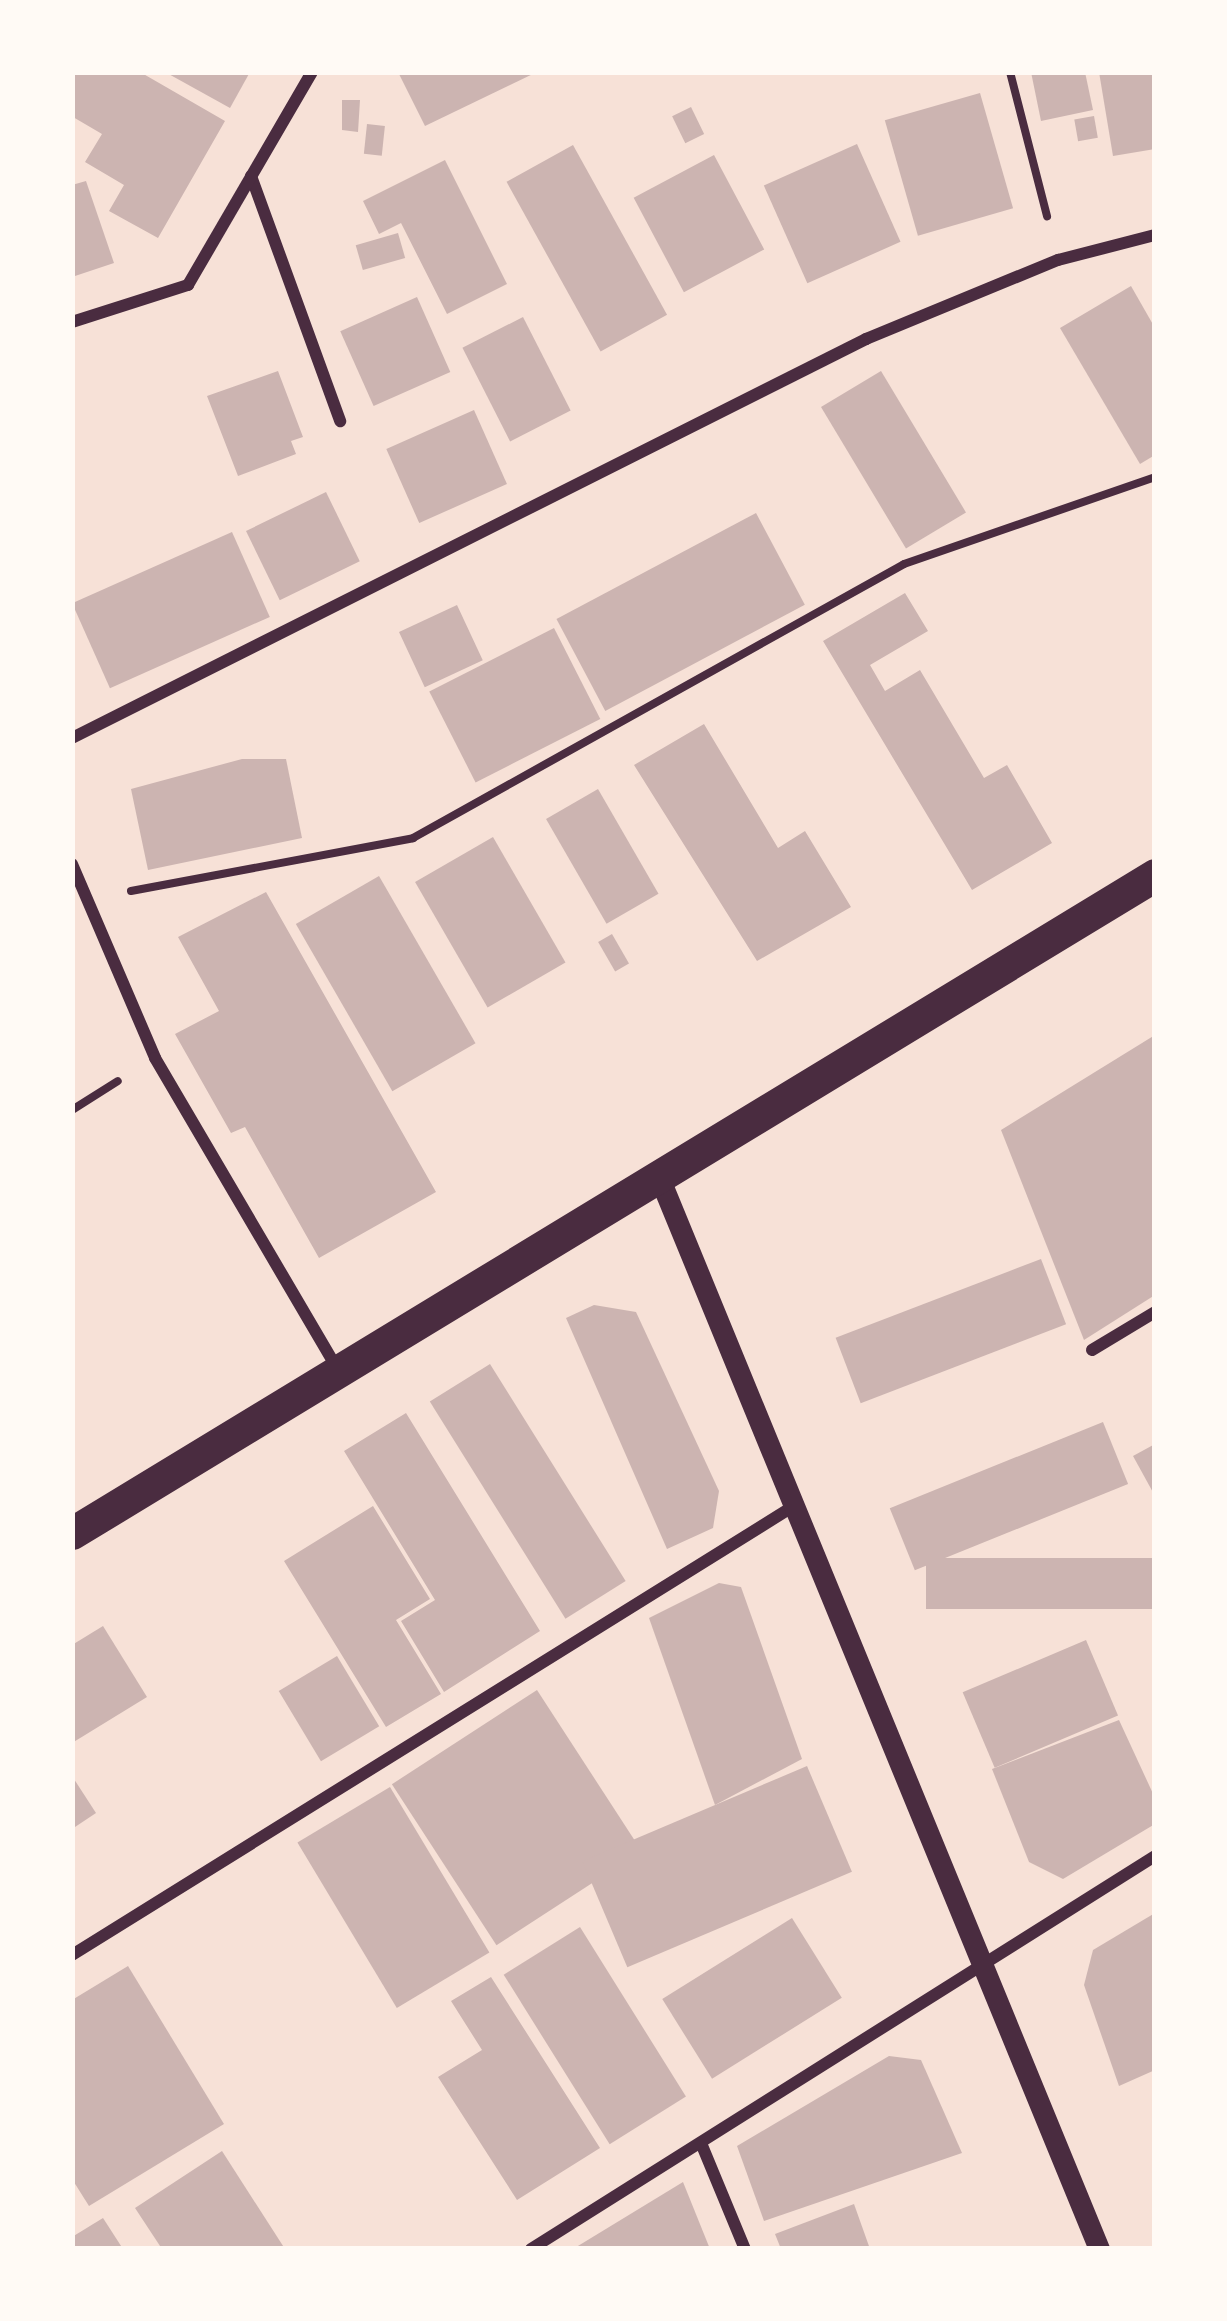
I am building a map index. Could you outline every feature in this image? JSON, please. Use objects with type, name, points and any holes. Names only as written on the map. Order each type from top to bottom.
[{"type":"highway","points":[[72,1533],[1155,875]]},
{"type":"street","points":[[72,322],[188,285],[312,72]]},
{"type":"street","points":[[251,176],[340,421]]},
{"type":"street","points":[[72,738],[866,339],[1058,260],[1155,235]]},
{"type":"street","points":[[72,864],[155,1058],[338,1371]]},
{"type":"street","points":[[658,1178],[798,1504],[1099,2249]]},
{"type":"street","points":[[1092,1349],[1155,1312]]},
{"type":"street","points":[[72,1955],[798,1504]]},
{"type":"street","points":[[531,2249],[983,1960],[1155,1856]]},
{"type":"street","points":[[701,2144],[745,2249]]},
{"type":"path","points":[[1010,72],[1058,260]]},
{"type":"path","points":[[87,899],[412,838],[904,564],[1155,478]]},
{"type":"building","points":[[72,72],[140,72],[225,121],[158,238],[109,211],[124,185],[85,162],[102,134],[73,117]]},
{"type":"building","points":[[165,72],[250,72],[230,108]]},
{"type":"building","points":[[398,72],[537,72],[425,126]]},
{"type":"building","points":[[1031,72],[1085,72],[1093,110],[1041,121]]},
{"type":"building","points":[[1099,72],[1155,72],[1155,149],[1113,156]]},
{"type":"building","points":[[980,93],[1013,208],[918,236],[885,120]]},
{"type":"building","points":[[342,100],[360,100],[358,132],[342,130]]},
{"type":"building","points":[[691,107],[704,134],[685,143],[672,116]]},
{"type":"building","points":[[1094,116],[1098,138],[1078,141],[1074,119]]},
{"type":"building","points":[[367,124],[385,126],[382,156],[364,154]]},
{"type":"building","points":[[857,144],[901,242],[807,283],[764,185]]},
{"type":"building","points":[[573,145],[667,315],[601,352],[507,182]]},
{"type":"building","points":[[714,155],[764,249],[684,292],[634,198]]},
{"type":"building","points":[[445,160],[507,284],[447,314],[401,223],[379,234],[363,201]]},
{"type":"building","points":[[86,181],[114,263],[72,277],[72,185]]},
{"type":"building","points":[[398,233],[405,258],[363,270],[356,245]]},
{"type":"building","points":[[1131,286],[1155,328],[1155,455],[1140,464],[1060,328]]},
{"type":"building","points":[[417,297],[450,372],[374,406],[340,331]]},
{"type":"building","points":[[523,317],[571,411],[510,441],[462,348]]},
{"type":"building","points":[[278,371],[303,437],[291,441],[296,454],[238,476],[207,396]]},
{"type":"building","points":[[881,371],[966,512],[906,548],[821,407]]},
{"type":"building","points":[[474,410],[507,484],[419,523],[386,449]]},
{"type":"building","points":[[326,492],[360,561],[280,600],[246,531]]},
{"type":"building","points":[[756,513],[805,605],[605,711],[556,619]]},
{"type":"building","points":[[232,532],[270,617],[110,688],[72,603]]},
{"type":"building","points":[[905,593],[928,631],[870,665],[885,691],[920,670],[984,778],[1007,765],[1052,843],[972,890],[823,641]]},
{"type":"building","points":[[457,605],[483,660],[425,687],[399,632]]},
{"type":"building","points":[[554,628],[600,719],[476,782],[429,692]]},
{"type":"building","points":[[704,724],[778,848],[805,831],[851,907],[757,961],[634,765]]},
{"type":"building","points":[[242,759],[286,759],[302,838],[148,870],[131,789]]},
{"type":"building","points":[[598,789],[658,894],[607,924],[546,819]]},
{"type":"building","points":[[493,837],[566,963],[488,1008],[415,882]]},
{"type":"building","points":[[379,876],[476,1043],[392,1091],[296,924]]},
{"type":"building","points":[[266,892],[436,1192],[319,1258],[245,1127],[231,1133],[175,1034],[219,1011],[178,937]]},
{"type":"building","points":[[612,934],[629,963],[615,971],[598,942]]},
{"type":"building","points":[[1155,1035],[1155,1295],[1084,1340],[1001,1130]]},
{"type":"building","points":[[1041,1259],[1066,1324],[861,1403],[836,1338]]},
{"type":"building","points":[[594,1305],[636,1312],[719,1491],[713,1528],[667,1549],[566,1318]]},
{"type":"building","points":[[490,1364],[626,1581],[565,1619],[430,1402]]},
{"type":"building","points":[[406,1413],[540,1631],[444,1692],[401,1621],[435,1600],[344,1451]]},
{"type":"building","points":[[1103,1422],[1128,1484],[915,1570],[890,1508]]},
{"type":"building","points":[[1155,1444],[1155,1496],[1133,1456]]},
{"type":"building","points":[[373,1506],[430,1599],[396,1620],[441,1694],[386,1727],[284,1561]]},
{"type":"building","points":[[926,1558],[1155,1558],[1155,1609],[926,1609]]},
{"type":"building","points":[[719,1583],[741,1587],[802,1759],[715,1805],[649,1618]]},
{"type":"building","points":[[103,1626],[147,1697],[72,1743],[72,1645]]},
{"type":"building","points":[[1086,1640],[1118,1715],[995,1768],[963,1692]]},
{"type":"building","points":[[337,1656],[379,1726],[321,1761],[279,1691]]},
{"type":"building","points":[[537,1690],[642,1851],[496,1945],[392,1784]]},
{"type":"building","points":[[1119,1720],[1155,1798],[1155,1824],[1063,1879],[1029,1862],[992,1769]]},
{"type":"building","points":[[807,1766],[852,1872],[627,1967],[582,1861]]},
{"type":"building","points":[[72,1776],[96,1813],[72,1829]]},
{"type":"building","points":[[390,1787],[489,1952],[397,2008],[297,1843]]},
{"type":"building","points":[[1155,1913],[1155,2070],[1119,2086],[1084,1985],[1093,1950]]},
{"type":"building","points":[[792,1918],[842,1998],[712,2079],[662,1999]]},
{"type":"building","points":[[580,1927],[686,2097],[610,2144],[504,1975]]},
{"type":"building","points":[[128,1966],[224,2124],[89,2206],[72,2179],[72,2000]]},
{"type":"building","points":[[491,1977],[600,2148],[517,2200],[438,2077],[482,2050],[451,2001]]},
{"type":"building","points":[[889,2056],[921,2060],[962,2153],[764,2221],[737,2146]]},
{"type":"building","points":[[222,2151],[285,2249],[162,2249],[135,2208]]},
{"type":"building","points":[[683,2182],[710,2249],[573,2249]]},
{"type":"building","points":[[854,2204],[870,2249],[781,2249],[775,2234]]},
{"type":"building","points":[[103,2218],[123,2249],[72,2249],[72,2237]]}]
